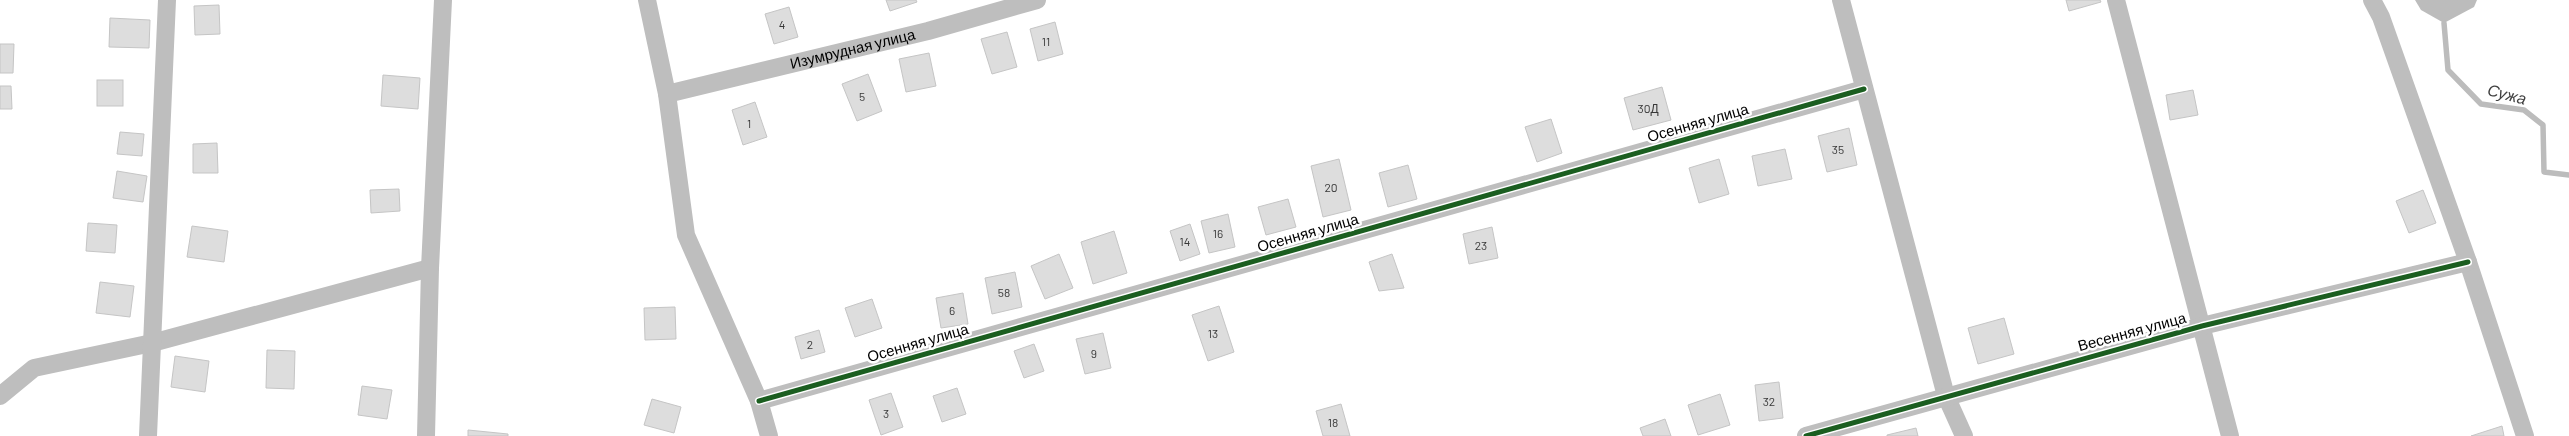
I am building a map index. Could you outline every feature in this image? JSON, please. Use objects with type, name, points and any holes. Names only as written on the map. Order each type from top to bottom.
[{"type":"street","points":[[148,436],[167,0]]},
{"type":"street","points":[[426,436],[430,268],[443,0]]},
{"type":"street","points":[[647,0],[667,94],[686,235],[759,401],[769,436]]},
{"type":"street","name":"Изумрудная улица","points":[[667,94],[928,31],[1037,0]]},
{"type":"street","points":[[1841,0],[1946,396],[1964,436]]},
{"type":"street","points":[[2116,0],[2230,436]]},
{"type":"street","points":[[2372,0],[2381,17],[2468,262],[2525,436]]},
{"type":"street","name":"Осенняя улица","points":[[759,401],[1864,89]]},
{"type":"street","name":"Весенняя улица","points":[[1806,436],[2202,326],[2468,262]]},
{"type":"street","points":[[0,396],[34,368],[152,343],[430,268]]},
{"type":"shaded area","points":[[2415,0],[2477,0],[2474,7],[2444,23],[2421,10]]},
{"type":"building","points":[[886,0],[916,0],[917,2],[890,11]]},
{"type":"building","points":[[2066,0],[2100,0],[2101,2],[2069,11]]},
{"type":"building","points":[[219,5],[220,34],[195,35],[194,6]]},
{"type":"building","points":[[789,7],[798,37],[774,44],[765,14]]},
{"type":"building","points":[[110,18],[150,20],[149,48],[109,47]]},
{"type":"building","points":[[1055,22],[1063,54],[1038,61],[1030,29]]},
{"type":"building","points":[[1007,32],[1017,67],[992,74],[981,39]]},
{"type":"building","points":[[0,44],[14,44],[13,73],[0,73]]},
{"type":"building","points":[[929,53],[936,86],[906,92],[899,59]]},
{"type":"building","points":[[868,74],[882,111],[857,121],[842,84]]},
{"type":"building","points":[[383,75],[420,78],[418,109],[381,106]]},
{"type":"building","points":[[97,80],[123,80],[123,106],[97,106]]},
{"type":"building","points":[[0,86],[11,86],[12,109],[0,109]]},
{"type":"building","points":[[1662,87],[1671,120],[1633,130],[1624,98]]},
{"type":"building","points":[[2193,90],[2198,115],[2170,120],[2166,95]]},
{"type":"building","points":[[755,102],[767,137],[743,145],[732,110]]},
{"type":"building","points":[[1551,119],[1562,153],[1537,162],[1525,127]]},
{"type":"building","points":[[1849,128],[1857,165],[1827,172],[1818,136]]},
{"type":"building","points":[[120,132],[144,134],[142,156],[117,154]]},
{"type":"building","points":[[217,143],[218,173],[193,173],[193,144]]},
{"type":"building","points":[[1785,149],[1792,179],[1758,186],[1752,156]]},
{"type":"building","points":[[1339,159],[1351,210],[1323,217],[1311,166]]},
{"type":"building","points":[[1719,159],[1729,194],[1699,203],[1689,168]]},
{"type":"building","points":[[1408,165],[1417,199],[1388,207],[1379,173]]},
{"type":"building","points":[[117,171],[147,176],[143,202],[113,198]]},
{"type":"building","points":[[399,189],[400,211],[371,213],[370,190]]},
{"type":"building","points":[[2423,190],[2436,223],[2409,233],[2396,201]]},
{"type":"building","points":[[1288,199],[1296,227],[1266,235],[1258,207]]},
{"type":"building","points":[[1228,214],[1235,247],[1209,253],[1201,221]]},
{"type":"building","points":[[88,223],[117,225],[115,253],[86,251]]},
{"type":"building","points":[[1190,224],[1200,254],[1180,261],[1170,231]]},
{"type":"building","points":[[192,226],[228,231],[224,262],[187,257]]},
{"type":"building","points":[[1492,227],[1498,258],[1469,264],[1463,234]]},
{"type":"building","points":[[1114,231],[1127,273],[1093,284],[1081,242]]},
{"type":"building","points":[[1059,254],[1073,288],[1045,299],[1031,266]]},
{"type":"building","points":[[1392,254],[1404,288],[1379,291],[1369,262]]},
{"type":"building","points":[[1015,272],[1022,307],[992,314],[985,278]]},
{"type":"building","points":[[100,282],[134,286],[130,317],[96,313]]},
{"type":"building","points":[[963,293],[968,324],[941,328],[936,298]]},
{"type":"building","points":[[872,299],[882,328],[855,337],[845,308]]},
{"type":"building","points":[[1219,306],[1234,352],[1208,361],[1192,315]]},
{"type":"building","points":[[675,307],[676,339],[645,340],[644,308]]},
{"type":"building","points":[[2004,318],[2014,354],[1978,364],[1968,328]]},
{"type":"building","points":[[819,330],[825,352],[801,359],[795,337]]},
{"type":"building","points":[[1103,333],[1111,368],[1085,374],[1076,339]]},
{"type":"building","points":[[1034,344],[1044,371],[1024,378],[1014,351]]},
{"type":"building","points":[[267,350],[295,351],[294,389],[266,388]]},
{"type":"building","points":[[175,356],[209,361],[205,392],[171,387]]},
{"type":"building","points":[[1779,382],[1783,418],[1759,421],[1755,385]]},
{"type":"building","points":[[362,386],[392,390],[387,419],[358,415]]},
{"type":"building","points":[[957,388],[966,414],[942,422],[933,396]]},
{"type":"building","points":[[891,393],[903,427],[881,435],[869,400]]},
{"type":"building","points":[[1720,394],[1730,425],[1698,435],[1688,405]]},
{"type":"building","points":[[652,399],[681,407],[674,433],[644,425]]},
{"type":"building","points":[[1341,404],[1350,436],[1323,436],[1316,411]]},
{"type":"building","points":[[1665,419],[1671,436],[1643,436],[1640,428]]},
{"type":"building","points":[[2502,426],[2504,436],[2471,436]]},
{"type":"building","points":[[1916,428],[1918,436],[1887,436],[1887,435]]},
{"type":"building","points":[[468,430],[508,434],[508,436],[468,436]]},
{"type":"waterway","name":"Сужа","points":[[2444,23],[2448,70],[2481,104],[2524,110],[2543,125],[2544,172],[2569,175]]},
{"type":"cycle path","points":[[759,401],[1864,89]]},
{"type":"cycle path","points":[[1806,436],[2202,326],[2468,262]]}]
